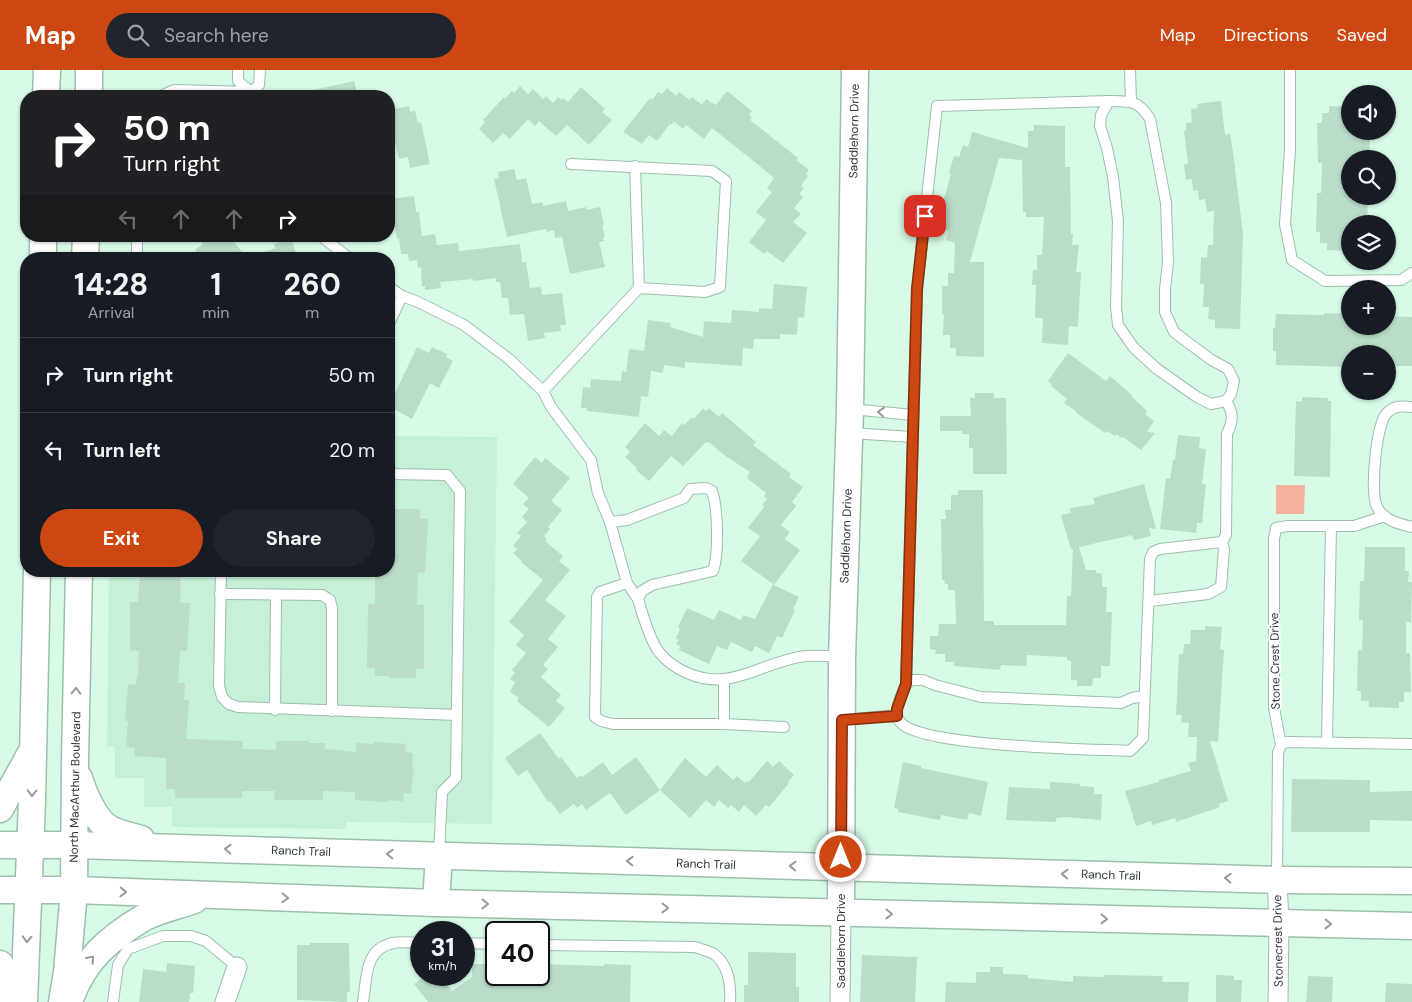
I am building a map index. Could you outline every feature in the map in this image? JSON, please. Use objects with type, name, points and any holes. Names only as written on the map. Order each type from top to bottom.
[{"type":"main road","points":[[46,90],[47,70]]},
{"type":"main road","points":[[89,90],[90,70]]},
{"type":"main road","name":"Saddlehorn Drive","points":[[841,913],[842,657],[850,421],[855,70]]},
{"type":"main road","points":[[24,1002],[29,890],[37,577]]},
{"type":"main road","name":"North MacArthur Boulevard","points":[[62,1002],[74,890],[79,577]]},
{"type":"main road","points":[[0,809],[33,748]]},
{"type":"main road","points":[[75,760],[84,794],[94,813],[109,829],[171,848]]},
{"type":"main road","name":"Ranch Trail","points":[[0,845],[75,845],[1277,880],[1412,881]]},
{"type":"main road","points":[[436,903],[439,856]]},
{"type":"main road","points":[[0,890],[74,890],[436,903],[1412,926]]},
{"type":"main road","points":[[69,1002],[75,984],[88,962],[106,944],[144,918],[207,895]]},
{"type":"main road","points":[[0,964],[11,991],[13,1002]]},
{"type":"street","name":"Stonecrest Drive","points":[[1277,880],[1279,923],[1278,1002]]},
{"type":"street","name":"Saddlehorn Drive","points":[[840,1002],[841,913]]},
{"type":"street","points":[[224,1002],[237,967]]},
{"type":"lane","points":[[238,70],[238,81],[247,90]]},
{"type":"lane","points":[[255,90],[259,85],[260,70]]},
{"type":"lane","points":[[1130,70],[1131,101]]},
{"type":"lane","points":[[1290,70],[1290,150],[1285,224],[1292,260],[1325,281],[1401,280],[1412,274]]},
{"type":"lane","points":[[1109,101],[1101,115],[1100,126],[1113,177],[1118,221],[1116,307],[1118,325],[1134,348],[1157,369],[1197,397],[1211,404],[1226,401],[1231,394],[1234,381],[1228,369],[1210,359],[1174,332],[1165,312],[1168,262],[1166,203],[1150,119],[1143,108],[1131,101],[1109,101],[937,106],[917,289],[906,684],[897,709],[900,723],[922,733],[977,743],[1130,751],[1143,738],[1150,601],[1150,558],[1153,552],[1160,549],[1222,542]]},
{"type":"lane","points":[[571,164],[712,171],[726,181],[720,287],[705,292],[639,288]]},
{"type":"lane","points":[[543,391],[639,288],[635,166]]},
{"type":"lane","points":[[329,242],[341,252]]},
{"type":"lane","points":[[395,291],[402,296],[464,325],[509,359],[543,391],[551,407],[591,460],[598,493],[610,522],[627,583],[638,598],[643,618],[658,652],[676,667],[702,678],[724,679],[746,674],[770,664],[805,656],[842,657]]},
{"type":"lane","points":[[395,311],[402,296]]},
{"type":"lane","points":[[1150,601],[1208,594],[1221,587],[1224,549],[1222,542],[1226,535],[1227,434],[1233,420],[1231,409],[1226,401]]},
{"type":"lane","points":[[1412,407],[1397,406],[1386,414],[1379,427],[1373,493],[1377,508],[1385,516],[1392,522],[1412,527]]},
{"type":"lane","points":[[850,421],[913,415]]},
{"type":"lane","points":[[850,421],[912,437]]},
{"type":"lane","points":[[395,474],[447,475],[460,491],[456,778],[442,792],[439,856]]},
{"type":"lane","points":[[610,522],[627,520],[684,498],[690,489],[706,488],[712,492],[716,514],[716,562],[712,571],[652,585],[642,591],[638,598]]},
{"type":"lane","points":[[1327,742],[1331,527],[1354,526],[1385,516]]},
{"type":"lane","name":"Stone Crest Drive","points":[[1277,880],[1278,753],[1281,745],[1274,708],[1274,539],[1276,528],[1288,526],[1331,527]]},
{"type":"lane","points":[[221,577],[219,686],[222,697],[228,704],[238,707],[275,710],[457,715]]},
{"type":"lane","points":[[627,583],[600,592],[597,597],[595,717],[601,721],[613,724],[724,724],[784,727]]},
{"type":"lane","points":[[220,594],[322,595],[330,600],[332,608],[332,711]]},
{"type":"lane","points":[[275,710],[276,595]]},
{"type":"lane","points":[[724,679],[724,724]]},
{"type":"lane","points":[[906,684],[912,680],[923,680],[981,697],[1121,703],[1132,698],[1144,696]]},
{"type":"lane","points":[[842,720],[897,716]]},
{"type":"lane","points":[[1281,745],[1287,742],[1412,744]]},
{"type":"lane","points":[[113,1002],[118,966],[128,949],[163,936],[191,936],[206,941],[237,967]]},
{"type":"lane","points":[[363,1002],[370,957],[378,948],[393,943],[410,943]]},
{"type":"lane","points":[[550,945],[696,947],[714,954],[725,966],[730,990],[730,1002]]},
{"type":"shaded area","points":[[395,436],[497,437],[492,824],[346,822],[346,829],[172,827],[172,807],[144,807],[144,778],[115,778],[115,747],[107,747],[109,577],[395,577]]},
{"type":"shaded area","points":[[1276,485],[1305,485],[1304,514],[1276,514]]},
{"type":"building","points":[[354,81],[356,90],[314,90]]},
{"type":"building","points":[[520,86],[528,94],[533,89],[543,99],[546,96],[553,103],[558,97],[568,102],[581,87],[605,109],[602,112],[612,120],[589,145],[567,125],[556,136],[539,121],[535,126],[528,119],[510,139],[503,133],[493,143],[479,129],[485,122],[483,120],[504,97],[505,99],[512,91],[514,93]]},
{"type":"building","points":[[667,88],[676,96],[679,92],[690,100],[692,97],[702,105],[706,99],[716,105],[727,91],[752,111],[749,115],[752,117],[750,120],[798,158],[796,160],[809,170],[806,174],[808,176],[801,186],[804,188],[799,194],[803,197],[794,208],[801,214],[793,222],[807,233],[783,263],[767,251],[764,254],[749,242],[766,220],[756,212],[772,192],[767,188],[774,178],[756,163],[712,128],[704,139],[686,125],[683,129],[674,122],[670,124],[657,141],[649,135],[642,144],[623,132],[650,98],[652,100],[658,92],[662,94]]},
{"type":"building","points":[[1221,101],[1225,135],[1230,134],[1233,152],[1243,234],[1240,329],[1215,328],[1215,320],[1208,319],[1209,307],[1203,307],[1204,284],[1200,284],[1201,257],[1207,258],[1208,245],[1213,245],[1214,211],[1207,212],[1205,199],[1199,200],[1198,190],[1193,191],[1192,179],[1186,180],[1184,164],[1188,164],[1184,131],[1186,130],[1186,123],[1192,122],[1191,109],[1198,108],[1197,104]]},
{"type":"building","points":[[409,106],[410,112],[415,111],[418,123],[421,122],[430,164],[410,168],[408,157],[399,159],[395,141],[395,109]]},
{"type":"building","points":[[1329,106],[1341,107],[1341,140],[1370,140],[1369,150],[1341,150],[1341,205],[1368,205],[1367,215],[1341,215],[1341,251],[1327,250],[1327,243],[1320,243],[1320,232],[1316,232],[1317,193],[1321,193],[1322,163],[1318,163],[1317,123],[1322,123],[1322,113],[1329,113]]},
{"type":"building","points":[[1034,125],[1065,126],[1065,167],[1070,167],[1072,245],[1079,245],[1076,272],[1081,272],[1078,327],[1069,326],[1068,345],[1042,343],[1043,318],[1035,318],[1036,285],[1032,285],[1033,270],[1037,270],[1037,255],[1042,255],[1044,217],[1026,217],[1026,212],[1023,212],[1022,160],[999,158],[970,262],[984,262],[984,357],[956,356],[956,348],[950,348],[950,335],[943,335],[944,314],[942,314],[942,286],[948,286],[948,273],[954,273],[955,243],[946,240],[949,231],[941,228],[945,216],[940,214],[954,156],[959,157],[963,145],[968,147],[972,132],[1028,148],[1028,131],[1034,131]]},
{"type":"building","points":[[514,169],[517,180],[526,178],[532,204],[542,202],[543,206],[566,201],[568,211],[586,207],[586,210],[600,207],[605,237],[603,237],[604,241],[599,242],[605,267],[570,274],[562,237],[555,238],[554,230],[547,232],[546,229],[507,237],[494,179],[499,178],[498,172]]},
{"type":"building","points":[[414,196],[416,212],[419,212],[422,236],[435,234],[437,245],[458,243],[459,251],[520,244],[522,263],[526,262],[530,288],[541,287],[542,295],[562,293],[566,325],[560,325],[561,331],[544,333],[545,338],[528,341],[524,314],[510,315],[508,298],[502,298],[500,282],[496,282],[496,278],[440,282],[441,288],[425,290],[425,286],[422,287],[421,267],[418,268],[417,260],[409,261],[408,254],[401,254],[399,238],[397,239],[395,228],[395,198]]},
{"type":"building","points":[[201,242],[234,242],[242,252],[197,252],[195,250],[203,244]]},
{"type":"building","points":[[292,242],[296,252],[264,252],[275,248],[274,244]]},
{"type":"building","points":[[774,284],[807,287],[804,318],[798,317],[797,335],[780,334],[780,339],[754,339],[753,349],[743,348],[742,366],[685,362],[685,368],[664,365],[663,373],[651,371],[648,397],[641,396],[639,417],[587,411],[587,408],[581,408],[583,387],[590,388],[591,379],[621,381],[622,371],[626,372],[629,349],[644,351],[648,320],[671,323],[670,327],[703,337],[704,321],[731,323],[732,310],[759,312],[759,308],[772,309]]},
{"type":"building","points":[[1324,313],[1341,314],[1341,335],[1396,335],[1396,316],[1412,317],[1412,366],[1396,366],[1396,345],[1341,345],[1341,367],[1276,365],[1276,351],[1273,351],[1273,328],[1275,328],[1276,314],[1324,315]]},
{"type":"building","points":[[417,347],[429,353],[432,347],[447,354],[446,357],[453,361],[439,388],[430,383],[412,419],[395,409],[395,393]]},
{"type":"building","points":[[1068,353],[1106,381],[1110,376],[1147,411],[1145,414],[1154,421],[1147,432],[1155,433],[1141,450],[1123,437],[1116,434],[1115,436],[1107,431],[1105,433],[1075,412],[1064,403],[1067,399],[1051,386],[1048,381]]},
{"type":"building","points":[[975,393],[994,393],[994,398],[1006,398],[1007,474],[973,474],[973,448],[969,448],[969,434],[962,434],[962,431],[940,431],[940,416],[971,416],[970,398],[975,398]]},
{"type":"building","points":[[1302,397],[1328,398],[1328,401],[1331,401],[1330,477],[1294,476],[1296,401],[1302,402]]},
{"type":"building","points":[[703,408],[706,411],[709,408],[719,417],[722,413],[756,442],[753,445],[791,474],[789,477],[803,487],[792,502],[796,506],[781,525],[790,532],[785,539],[800,550],[774,585],[799,597],[782,638],[777,636],[769,653],[755,646],[752,652],[731,642],[727,650],[717,646],[709,664],[679,650],[680,646],[676,644],[679,640],[676,638],[680,629],[678,627],[687,608],[714,620],[719,610],[741,620],[743,615],[755,619],[773,584],[741,561],[760,536],[748,528],[764,507],[762,505],[767,499],[764,496],[766,493],[747,478],[750,472],[724,455],[709,442],[706,442],[683,466],[671,456],[649,481],[625,457],[630,452],[625,447],[645,423],[659,436],[664,430],[672,436],[682,423],[684,425],[692,417],[694,419]]},
{"type":"building","points":[[1178,435],[1200,437],[1199,448],[1206,449],[1202,484],[1206,484],[1202,523],[1197,523],[1196,533],[1160,529],[1166,478],[1170,479],[1173,460],[1175,460]]},
{"type":"building","points":[[535,457],[542,463],[545,458],[570,478],[551,501],[562,510],[548,527],[550,529],[544,536],[547,539],[545,541],[563,556],[559,561],[570,570],[545,600],[566,616],[548,639],[558,647],[543,665],[548,669],[541,677],[561,695],[556,701],[565,708],[549,727],[517,701],[519,698],[510,692],[515,682],[510,679],[515,673],[512,670],[526,653],[516,645],[524,635],[509,622],[543,580],[513,553],[517,549],[513,546],[521,536],[517,533],[527,522],[522,517],[529,509],[523,504],[529,498],[513,484]]},
{"type":"building","points":[[1144,484],[1156,529],[1149,528],[1151,536],[1134,540],[1132,535],[1079,547],[1086,570],[1096,570],[1096,573],[1102,574],[1102,587],[1107,587],[1106,612],[1112,612],[1110,666],[1101,666],[1101,678],[1093,678],[1092,686],[1077,686],[1077,680],[1071,680],[1071,661],[1067,660],[1067,657],[1027,655],[1026,666],[1001,665],[1000,670],[954,666],[954,662],[945,662],[945,654],[935,654],[936,650],[930,649],[930,636],[938,636],[939,624],[956,624],[955,590],[948,590],[948,584],[945,584],[944,580],[942,580],[941,519],[946,519],[945,510],[951,510],[951,495],[958,495],[958,490],[983,490],[984,621],[994,621],[994,625],[1066,625],[1067,596],[1071,596],[1073,549],[1071,549],[1061,515],[1071,513],[1070,508],[1095,504],[1093,498]]},
{"type":"building","points":[[395,509],[420,509],[420,519],[428,519],[425,573],[418,572],[417,605],[424,605],[424,669],[416,669],[416,678],[375,676],[375,668],[367,668],[368,604],[375,604],[375,577],[395,577]]},
{"type":"building","points":[[1365,547],[1405,547],[1405,571],[1409,571],[1408,582],[1412,582],[1411,622],[1406,622],[1406,653],[1410,653],[1411,692],[1404,692],[1404,702],[1399,702],[1399,708],[1369,707],[1369,701],[1361,701],[1361,691],[1357,691],[1358,650],[1362,650],[1363,620],[1359,620],[1360,581],[1364,581]]},
{"type":"building","points":[[140,577],[181,577],[180,603],[190,603],[187,651],[180,651],[178,683],[185,683],[184,700],[189,700],[186,739],[243,741],[242,749],[276,750],[276,741],[309,741],[309,743],[325,743],[325,749],[356,752],[356,743],[406,744],[405,752],[413,753],[412,767],[414,767],[411,793],[404,793],[403,801],[388,800],[388,802],[355,800],[355,792],[323,791],[323,800],[274,800],[275,791],[242,791],[242,798],[175,798],[175,789],[166,789],[166,758],[134,756],[135,748],[126,747],[128,721],[125,721],[128,684],[136,685],[139,651],[130,650],[130,602],[138,602]]},
{"type":"building","points":[[1205,626],[1222,627],[1220,649],[1224,650],[1218,742],[1210,741],[1228,801],[1219,804],[1220,807],[1176,822],[1175,818],[1152,825],[1151,821],[1136,826],[1125,791],[1191,771],[1188,763],[1196,761],[1197,737],[1188,737],[1189,723],[1181,722],[1182,715],[1176,715],[1179,654],[1183,654],[1184,644],[1190,644],[1191,630],[1205,630]]},
{"type":"building","points":[[540,733],[559,759],[561,757],[577,778],[580,775],[582,777],[603,762],[612,775],[636,757],[660,790],[626,815],[610,793],[586,810],[582,804],[577,808],[574,804],[560,814],[550,801],[548,802],[527,770],[518,776],[505,758]]},
{"type":"building","points":[[685,758],[706,777],[717,765],[733,780],[737,776],[745,783],[749,782],[767,761],[773,767],[779,761],[794,775],[769,807],[766,805],[756,816],[744,805],[739,812],[731,805],[728,808],[719,800],[714,807],[706,800],[690,818],[660,790]]},
{"type":"building","points":[[903,762],[921,766],[921,768],[988,782],[981,816],[969,813],[967,820],[941,815],[940,820],[898,812],[898,809],[894,808]]},
{"type":"building","points":[[1292,779],[1370,780],[1370,792],[1412,791],[1412,821],[1370,820],[1370,832],[1291,832]]},
{"type":"building","points":[[1050,782],[1094,787],[1094,794],[1102,794],[1101,820],[1066,817],[1056,818],[1056,822],[1006,820],[1009,787],[1050,789]]},
{"type":"building","points":[[310,943],[349,943],[350,992],[347,992],[347,1002],[297,1000],[297,945],[310,945]]},
{"type":"building","points":[[748,952],[796,953],[796,987],[799,987],[799,1002],[744,1002],[744,985],[748,985]]},
{"type":"building","points":[[862,955],[917,957],[915,1002],[860,1002]]},
{"type":"building","points":[[167,963],[195,966],[193,993],[190,993],[189,1002],[139,1002],[143,969],[166,972]]},
{"type":"building","points":[[475,964],[485,964],[485,986],[550,986],[550,964],[631,965],[630,1002],[428,1002],[416,986],[448,986],[452,991],[459,986],[475,986]]},
{"type":"building","points":[[990,967],[1003,967],[1003,974],[1028,975],[1028,978],[1073,982],[1073,976],[1163,976],[1162,982],[1189,982],[1188,1002],[945,1002],[946,982],[976,983],[976,972],[990,972]]},
{"type":"building","points":[[1216,975],[1234,976],[1234,980],[1242,980],[1241,1002],[1216,1002]]},
{"type":"building","points":[[1308,976],[1333,977],[1332,1002],[1306,1002]]},
{"type":"building","points":[[1386,983],[1412,984],[1412,1002],[1385,1002]]},
{"type":"route","points":[[841,857],[842,720],[897,716],[897,709],[906,684],[917,289],[925,216]]}]
